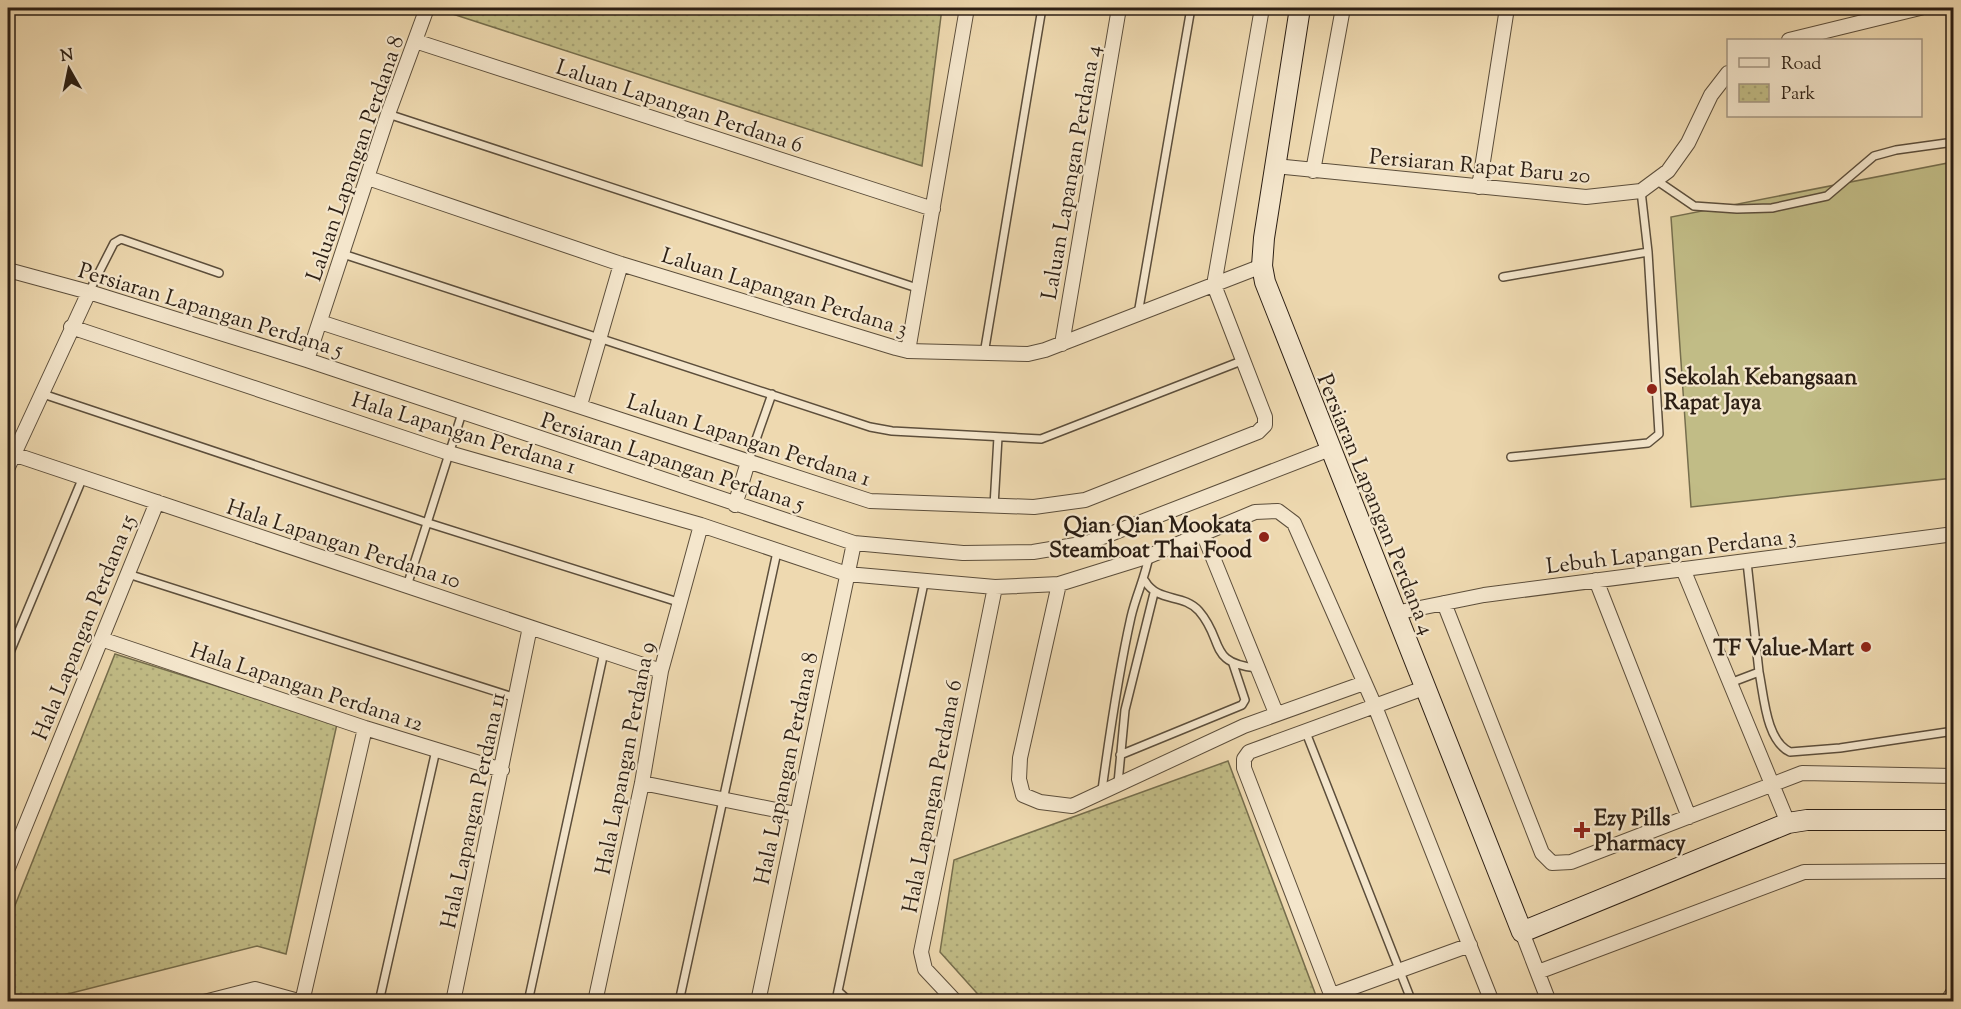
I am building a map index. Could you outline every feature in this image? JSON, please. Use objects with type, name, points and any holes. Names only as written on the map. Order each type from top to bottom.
[{"type":"street","name":"Laluan Lapangan Perdana 8","points":[[306,360],[321,322],[388,114],[427,8]]},
{"type":"street","points":[[908,351],[917,288],[933,209],[967,8]]},
{"type":"street","name":"Laluan Lapangan Perdana 4","points":[[1062,344],[1119,8]]},
{"type":"street","points":[[1214,285],[1262,8]]},
{"type":"street","name":"Persiaran Lapangan Perdana 4","points":[[1300,8],[1262,266],[1274,309],[1549,1002]]},
{"type":"street","points":[[1313,171],[1343,8]]},
{"type":"street","points":[[1479,187],[1507,8]]},
{"type":"street","points":[[1793,39],[1920,8]]},
{"type":"street","name":"Laluan Lapangan Perdana 6","points":[[415,41],[933,209]]},
{"type":"street","points":[[1641,191],[1668,171],[1688,143],[1712,95],[1727,74]]},
{"type":"street","name":"Persiaran Rapat Baru 20","points":[[1275,166],[1586,197],[1641,191]]},
{"type":"street","name":"Laluan Lapangan Perdana 3","points":[[368,178],[621,264],[908,351],[1028,354],[1062,344],[1262,266]]},
{"type":"street","points":[[580,405],[621,264]]},
{"type":"street","name":"Persiaran Lapangan Perdana 5","points":[[8,270],[89,292],[306,360],[854,543],[963,553],[1033,552],[1087,543],[1330,449]]},
{"type":"street","name":"Laluan Lapangan Perdana 1","points":[[321,322],[870,501],[1034,507],[1084,500],[1258,432],[1265,425],[1265,417],[1214,285]]},
{"type":"street","points":[[10,461],[89,292]]},
{"type":"street","name":"Hala Lapangan Perdana 1","points":[[71,327],[449,453],[701,525],[846,574],[924,583],[995,587],[1059,584],[1149,556],[1255,512],[1278,511],[1294,523],[1374,704],[1492,1002]]},
{"type":"street","name":"Hala Lapangan Perdana 10","points":[[10,461],[83,477],[661,671]]},
{"type":"street","points":[[735,505],[748,462]]},
{"type":"street","name":"Hala Lapangan Perdana 15","points":[[8,868],[157,502]]},
{"type":"street","name":"Hala Lapangan Perdana 9","points":[[596,1002],[642,783],[661,671],[678,602],[701,525]]},
{"type":"street","points":[[1203,533],[1276,713]]},
{"type":"street","name":"Lebuh Lapangan Perdana 3","points":[[1395,613],[1444,603],[1596,580],[1953,534]]},
{"type":"street","name":"Hala Lapangan Perdana 8","points":[[758,1002],[854,543]]},
{"type":"street","points":[[1683,569],[1788,823]]},
{"type":"street","points":[[1596,580],[1689,817]]},
{"type":"street","points":[[1059,584],[1020,758],[1019,779],[1023,795],[1040,802],[1072,806],[1102,790],[1276,713],[1364,683]]},
{"type":"street","name":"Hala Lapangan Perdana 6","points":[[957,1002],[925,969],[921,952],[995,587]]},
{"type":"street","points":[[1444,603],[1542,853],[1552,863],[1571,862],[1802,773],[1953,776]]},
{"type":"street","name":"Hala Lapangan Perdana 11","points":[[453,1002],[530,627]]},
{"type":"street","name":"Hala Lapangan Perdana 12","points":[[101,639],[364,728],[502,770]]},
{"type":"street","points":[[1424,688],[1374,704],[1249,752],[1244,759],[1244,768],[1333,998],[1400,970],[1470,945]]},
{"type":"street","points":[[204,1002],[255,989],[302,1002],[364,728]]},
{"type":"street","points":[[642,783],[796,814]]},
{"type":"street","points":[[1521,932],[1788,823],[1807,820],[1953,820]]},
{"type":"street","points":[[1538,972],[1804,872],[1953,871]]},
{"type":"lane","points":[[984,354],[1042,8]]},
{"type":"lane","points":[[1138,315],[1191,8]]},
{"type":"lane","points":[[388,114],[917,288]]},
{"type":"lane","points":[[1656,180],[1694,206],[1737,209],[1772,208],[1827,196],[1874,156],[1896,150],[1953,142]]},
{"type":"lane","points":[[1512,457],[1648,443],[1659,434],[1648,252],[1641,191]]},
{"type":"lane","points":[[89,292],[114,243],[121,239],[219,273]]},
{"type":"lane","points":[[1503,276],[1648,252]]},
{"type":"lane","points":[[343,254],[892,431],[1041,439],[1244,360]]},
{"type":"lane","points":[[40,393],[425,522],[678,602]]},
{"type":"lane","points":[[748,462],[772,394]]},
{"type":"lane","points":[[407,586],[425,522],[462,413]]},
{"type":"lane","points":[[994,506],[998,437]]},
{"type":"lane","points":[[8,657],[83,477]]},
{"type":"lane","points":[[679,1002],[777,552]]},
{"type":"lane","points":[[1102,790],[1114,694],[1136,598],[1145,581],[1149,556]]},
{"type":"lane","points":[[1747,562],[1759,672],[1773,735],[1784,749],[1790,752],[1840,748],[1953,730]]},
{"type":"lane","points":[[128,574],[516,698]]},
{"type":"lane","points":[[1145,581],[1154,593],[1188,601],[1201,613],[1224,658],[1233,664],[1257,668]]},
{"type":"lane","points":[[836,1002],[924,583]]},
{"type":"lane","points":[[1118,783],[1125,710],[1154,593]]},
{"type":"lane","points":[[528,1002],[604,652]]},
{"type":"lane","points":[[1120,755],[1242,705],[1245,700],[1233,664]]},
{"type":"lane","points":[[1730,683],[1759,672]]},
{"type":"lane","points":[[1305,730],[1412,1002]]},
{"type":"lane","points":[[379,1002],[436,750]]},
{"type":"lane","points":[[838,991],[850,1002]]},
{"type":"green space","points":[[442,8],[942,8],[922,166],[440,10]]},
{"type":"green space","points":[[1953,162],[1953,478],[1691,507],[1671,217]]},
{"type":"green space","points":[[115,654],[337,724],[286,954],[257,946],[40,1001],[8,1001],[8,923]]},
{"type":"green space","points":[[1228,761],[1318,1001],[984,1001],[940,952],[954,860]]},
{"type":"place","name":"Sekolah Kebangsaan Rapat Jaya","points":[[1652,389]]},
{"type":"place","name":"Qian Qian Mookata Steamboat Thai Food","points":[[1264,537]]},
{"type":"place","name":"TF Value-Mart","points":[[1866,647]]},
{"type":"place","name":"Ezy Pills Pharmacy","points":[[1582,830]]}]
